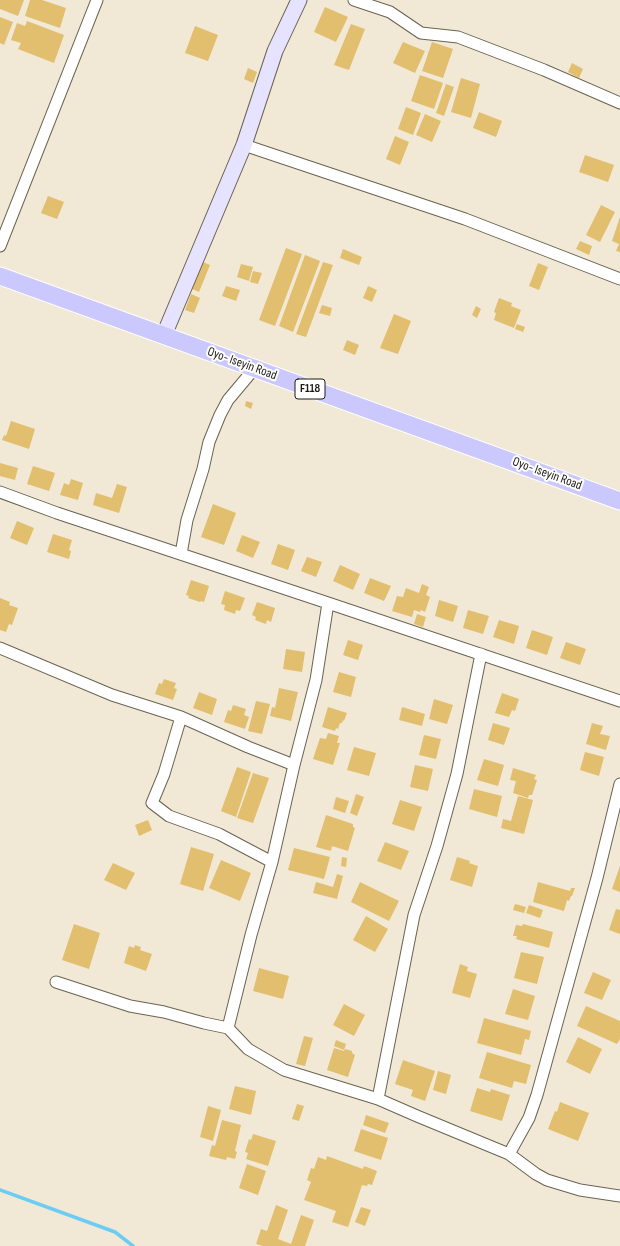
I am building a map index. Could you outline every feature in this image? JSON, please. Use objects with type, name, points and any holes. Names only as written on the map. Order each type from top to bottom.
[{"type":"main road","name":"Oyo- Iseyin Road","points":[[0,276],[620,501]]},
{"type":"street","points":[[0,246],[98,0]]},
{"type":"street","points":[[164,335],[244,145],[276,51],[299,0]]},
{"type":"street","points":[[354,0],[390,12],[421,33],[458,37],[544,70],[620,103]]},
{"type":"street","points":[[244,145],[465,219],[620,279]]},
{"type":"street","points":[[181,554],[187,520],[203,469],[209,442],[228,400],[254,369]]},
{"type":"street","points":[[0,492],[57,513],[328,602],[620,701]]},
{"type":"street","points":[[228,1028],[250,935],[272,862],[294,765],[316,680],[328,602]]},
{"type":"street","points":[[0,648],[112,695],[181,717],[248,747],[294,765]]},
{"type":"street","points":[[378,1099],[414,915],[437,846],[457,774],[481,654]]},
{"type":"street","points":[[181,717],[164,774],[152,803],[169,816],[219,834],[272,862]]},
{"type":"street","points":[[509,1154],[529,1118],[537,1095],[597,878],[620,784]]},
{"type":"street","points":[[56,982],[130,1006],[164,1012],[228,1028],[248,1049],[284,1070],[378,1099],[509,1154],[536,1174],[547,1180],[580,1190],[620,1196]]},
{"type":"building","points":[[0,0],[24,0],[18,16],[0,9]]},
{"type":"building","points":[[30,0],[42,0],[66,8],[60,28],[25,16]]},
{"type":"building","points":[[325,7],[348,17],[336,42],[314,32]]},
{"type":"building","points":[[0,17],[13,22],[4,45],[0,43]]},
{"type":"building","points":[[27,21],[64,35],[54,63],[18,49],[21,43],[11,40],[17,23],[25,26]]},
{"type":"building","points":[[351,24],[365,29],[349,70],[334,65]]},
{"type":"building","points":[[195,26],[218,35],[208,61],[185,53]]},
{"type":"building","points":[[403,42],[425,51],[415,73],[393,63]]},
{"type":"building","points":[[432,42],[453,49],[443,78],[422,71]]},
{"type":"building","points":[[572,63],[583,69],[579,78],[568,72]]},
{"type":"building","points":[[248,68],[257,72],[253,83],[244,79]]},
{"type":"building","points":[[420,75],[443,83],[434,109],[411,101]]},
{"type":"building","points":[[461,78],[480,84],[471,118],[451,112]]},
{"type":"building","points":[[446,84],[454,87],[444,116],[436,113]]},
{"type":"building","points":[[406,107],[421,113],[413,135],[398,129]]},
{"type":"building","points":[[479,112],[502,121],[496,137],[473,128]]},
{"type":"building","points":[[425,114],[441,121],[432,142],[416,135]]},
{"type":"building","points":[[395,136],[409,142],[400,165],[386,159]]},
{"type":"building","points":[[585,155],[614,165],[608,182],[579,172]]},
{"type":"building","points":[[48,196],[64,202],[57,219],[41,213]]},
{"type":"building","points":[[601,205],[615,212],[600,242],[586,235]]},
{"type":"building","points":[[620,217],[620,252],[616,251],[619,244],[612,241]]},
{"type":"building","points":[[580,241],[592,246],[589,255],[576,249]]},
{"type":"building","points":[[286,248],[302,254],[275,326],[259,320]]},
{"type":"building","points":[[343,249],[362,257],[359,265],[340,258]]},
{"type":"building","points":[[305,255],[320,261],[293,332],[279,326]]},
{"type":"building","points":[[203,262],[210,265],[199,292],[192,289]]},
{"type":"building","points":[[323,262],[333,265],[306,337],[296,334]]},
{"type":"building","points":[[538,263],[548,267],[539,290],[529,286]]},
{"type":"building","points":[[241,264],[253,267],[249,281],[237,277]]},
{"type":"building","points":[[253,271],[262,273],[258,284],[250,282]]},
{"type":"building","points":[[226,286],[240,290],[236,301],[222,296]]},
{"type":"building","points":[[368,286],[377,290],[372,302],[363,298]]},
{"type":"building","points":[[191,294],[200,298],[194,313],[185,310]]},
{"type":"building","points":[[499,298],[512,303],[511,306],[521,310],[514,328],[494,320],[496,313],[494,312]]},
{"type":"building","points":[[322,305],[332,308],[330,316],[319,313]]},
{"type":"building","points":[[476,306],[481,309],[477,318],[472,315]]},
{"type":"building","points":[[394,314],[411,321],[398,354],[380,348]]},
{"type":"building","points":[[517,324],[525,327],[523,332],[515,329]]},
{"type":"building","points":[[347,340],[359,345],[355,355],[343,350]]},
{"type":"building","points":[[246,401],[253,403],[251,409],[245,406]]},
{"type":"building","points":[[11,421],[35,429],[29,449],[2,440],[4,435],[6,436]]},
{"type":"building","points":[[0,463],[18,468],[15,480],[0,476]]},
{"type":"building","points":[[33,466],[55,473],[49,491],[27,484]]},
{"type":"building","points":[[71,479],[83,483],[78,500],[60,495],[64,483],[69,485]]},
{"type":"building","points":[[117,484],[127,487],[119,513],[93,505],[96,493],[112,498]]},
{"type":"building","points":[[213,504],[236,513],[224,545],[201,537]]},
{"type":"building","points":[[17,521],[34,528],[27,545],[10,538]]},
{"type":"building","points":[[53,534],[72,540],[69,550],[71,551],[69,559],[47,552]]},
{"type":"building","points":[[242,535],[260,542],[253,558],[236,551]]},
{"type":"building","points":[[278,544],[295,550],[288,570],[271,564]]},
{"type":"building","points":[[307,557],[322,562],[316,577],[301,571]]},
{"type":"building","points":[[340,565],[360,574],[353,590],[333,581]]},
{"type":"building","points":[[370,578],[391,586],[384,601],[364,593]]},
{"type":"building","points":[[191,580],[209,586],[204,602],[188,598],[189,596],[186,595]]},
{"type":"building","points":[[422,584],[429,587],[426,595],[430,597],[425,612],[421,610],[420,612],[414,610],[412,617],[392,611],[397,596],[403,597],[406,588],[419,593]]},
{"type":"building","points":[[225,591],[245,598],[240,611],[236,610],[235,614],[224,610],[225,605],[221,604]]},
{"type":"building","points":[[0,598],[10,602],[9,605],[18,608],[12,625],[9,624],[6,632],[0,630]]},
{"type":"building","points":[[439,600],[458,606],[453,622],[435,616]]},
{"type":"building","points":[[257,602],[275,608],[271,622],[267,620],[266,624],[255,620],[256,617],[252,615]]},
{"type":"building","points":[[468,610],[489,616],[483,634],[463,628]]},
{"type":"building","points":[[417,614],[426,617],[423,627],[414,624]]},
{"type":"building","points":[[499,620],[519,626],[514,644],[493,637]]},
{"type":"building","points":[[532,630],[553,637],[547,655],[526,648]]},
{"type":"building","points":[[348,640],[363,645],[358,660],[343,655]]},
{"type":"building","points":[[566,642],[586,649],[580,665],[560,658]]},
{"type":"building","points":[[286,649],[305,652],[302,672],[283,669]]},
{"type":"building","points":[[339,672],[356,677],[351,697],[333,692]]},
{"type":"building","points":[[164,679],[176,683],[174,688],[177,689],[173,700],[155,694],[159,683],[162,684]]},
{"type":"building","points":[[279,688],[298,692],[291,721],[270,716],[272,707],[275,708]]},
{"type":"building","points":[[199,692],[217,699],[212,715],[193,708]]},
{"type":"building","points":[[502,693],[519,699],[515,711],[512,710],[509,717],[495,713]]},
{"type":"building","points":[[434,699],[453,705],[447,724],[429,719]]},
{"type":"building","points":[[256,701],[270,704],[262,734],[248,731]]},
{"type":"building","points":[[233,705],[246,709],[244,715],[249,717],[245,729],[224,722],[228,710],[231,711]]},
{"type":"building","points":[[328,707],[347,713],[344,721],[343,720],[342,723],[340,723],[338,729],[336,728],[335,731],[322,727]]},
{"type":"building","points":[[402,707],[425,714],[422,726],[399,720]]},
{"type":"building","points":[[493,723],[510,728],[504,745],[488,740]]},
{"type":"building","points":[[592,723],[603,726],[600,734],[610,736],[606,750],[586,744]]},
{"type":"building","points":[[328,733],[339,736],[337,743],[340,743],[333,765],[313,759],[320,738],[326,739]]},
{"type":"building","points":[[424,735],[441,739],[436,759],[419,755]]},
{"type":"building","points":[[354,747],[376,753],[369,776],[347,770]]},
{"type":"building","points":[[585,752],[604,757],[599,776],[580,770]]},
{"type":"building","points":[[484,759],[504,765],[498,786],[477,780]]},
{"type":"building","points":[[415,765],[433,769],[428,791],[410,787]]},
{"type":"building","points":[[237,767],[251,772],[236,817],[221,811]]},
{"type":"building","points":[[513,768],[536,775],[534,779],[537,780],[532,795],[529,795],[528,798],[513,793],[516,781],[510,780]]},
{"type":"building","points":[[253,773],[269,778],[253,823],[237,818]]},
{"type":"building","points":[[474,789],[502,796],[497,817],[469,809]]},
{"type":"building","points":[[356,794],[364,797],[357,816],[350,813]]},
{"type":"building","points":[[518,796],[533,800],[524,834],[501,828],[503,819],[511,821]]},
{"type":"building","points":[[336,797],[349,801],[345,813],[333,809]]},
{"type":"building","points":[[400,800],[422,807],[414,831],[392,824]]},
{"type":"building","points":[[326,815],[353,824],[353,827],[355,828],[348,851],[332,846],[331,851],[316,847]]},
{"type":"building","points":[[148,820],[152,830],[139,836],[135,825]]},
{"type":"building","points":[[385,842],[409,851],[401,870],[377,861]]},
{"type":"building","points":[[191,847],[214,854],[203,891],[180,884]]},
{"type":"building","points":[[294,848],[330,857],[324,879],[288,870]]},
{"type":"building","points":[[342,857],[347,858],[346,867],[341,866]]},
{"type":"building","points":[[457,857],[470,861],[469,863],[478,866],[472,887],[450,880]]},
{"type":"building","points":[[221,860],[251,873],[240,901],[209,888]]},
{"type":"building","points":[[113,863],[135,873],[126,890],[104,880]]},
{"type":"building","points":[[620,866],[620,892],[612,889]]},
{"type":"building","points":[[337,874],[343,876],[337,899],[313,893],[316,882],[333,887]]},
{"type":"building","points":[[360,882],[399,901],[389,921],[351,902]]},
{"type":"building","points":[[538,882],[570,891],[571,888],[575,888],[569,901],[567,900],[564,911],[533,902]]},
{"type":"building","points":[[515,904],[526,907],[524,913],[513,910]]},
{"type":"building","points":[[529,905],[543,910],[540,918],[526,913]]},
{"type":"building","points":[[616,909],[620,910],[620,934],[609,930]]},
{"type":"building","points":[[366,916],[388,929],[375,952],[353,940]]},
{"type":"building","points":[[74,924],[100,933],[89,969],[62,960]]},
{"type":"building","points":[[523,924],[553,932],[549,948],[516,939],[517,936],[513,936],[516,925],[522,926]]},
{"type":"building","points":[[135,945],[141,947],[140,950],[152,954],[146,971],[124,963],[129,946],[134,948]]},
{"type":"building","points":[[521,952],[544,957],[537,984],[514,978]]},
{"type":"building","points":[[460,964],[468,967],[467,971],[477,974],[470,998],[452,993]]},
{"type":"building","points":[[259,968],[289,976],[283,999],[253,991]]},
{"type":"building","points":[[593,972],[611,980],[602,1000],[584,993]]},
{"type":"building","points":[[513,989],[535,996],[528,1020],[505,1014]]},
{"type":"building","points":[[344,1004],[365,1015],[354,1036],[333,1025]]},
{"type":"building","points":[[586,1006],[620,1021],[620,1039],[617,1044],[577,1026]]},
{"type":"building","points":[[484,1018],[531,1031],[529,1040],[525,1039],[521,1055],[477,1043]]},
{"type":"building","points":[[304,1036],[313,1038],[305,1066],[296,1064]]},
{"type":"building","points":[[578,1037],[602,1049],[590,1074],[566,1062]]},
{"type":"building","points":[[336,1040],[346,1044],[344,1050],[334,1046]]},
{"type":"building","points":[[334,1048],[344,1051],[345,1049],[352,1051],[355,1055],[348,1077],[327,1070]]},
{"type":"building","points":[[487,1052],[531,1065],[526,1084],[514,1081],[512,1088],[479,1078]]},
{"type":"building","points":[[403,1060],[435,1071],[425,1101],[411,1096],[413,1090],[395,1084]]},
{"type":"building","points":[[438,1071],[451,1075],[446,1094],[433,1090]]},
{"type":"building","points":[[235,1086],[256,1091],[251,1115],[229,1109]]},
{"type":"building","points":[[477,1088],[490,1092],[491,1089],[510,1095],[502,1121],[470,1111]]},
{"type":"building","points":[[560,1102],[589,1113],[578,1141],[548,1129],[555,1111],[557,1112]]},
{"type":"building","points":[[297,1104],[304,1106],[299,1121],[292,1119]]},
{"type":"building","points":[[208,1106],[221,1110],[213,1141],[200,1137]]},
{"type":"building","points":[[366,1115],[389,1123],[385,1133],[363,1125]]},
{"type":"building","points":[[222,1120],[241,1125],[235,1151],[237,1152],[235,1159],[227,1157],[226,1160],[209,1156],[212,1145],[215,1146]]},
{"type":"building","points":[[361,1129],[388,1138],[381,1160],[354,1151]]},
{"type":"building","points":[[253,1134],[276,1141],[268,1166],[246,1159],[248,1153],[245,1152],[249,1139],[251,1140]]},
{"type":"building","points":[[327,1156],[363,1169],[364,1166],[377,1171],[372,1185],[362,1185],[348,1227],[332,1222],[336,1211],[304,1200],[311,1182],[307,1180],[311,1168],[314,1169],[318,1157],[326,1160]]},
{"type":"building","points":[[247,1164],[266,1171],[258,1195],[239,1188]]},
{"type":"building","points":[[276,1205],[288,1210],[278,1239],[291,1244],[301,1215],[314,1220],[305,1246],[263,1246],[256,1244],[261,1229],[267,1231]]},
{"type":"building","points":[[361,1207],[371,1210],[365,1226],[355,1222]]},
{"type":"waterway","points":[[0,1190],[115,1232],[133,1246]]}]
